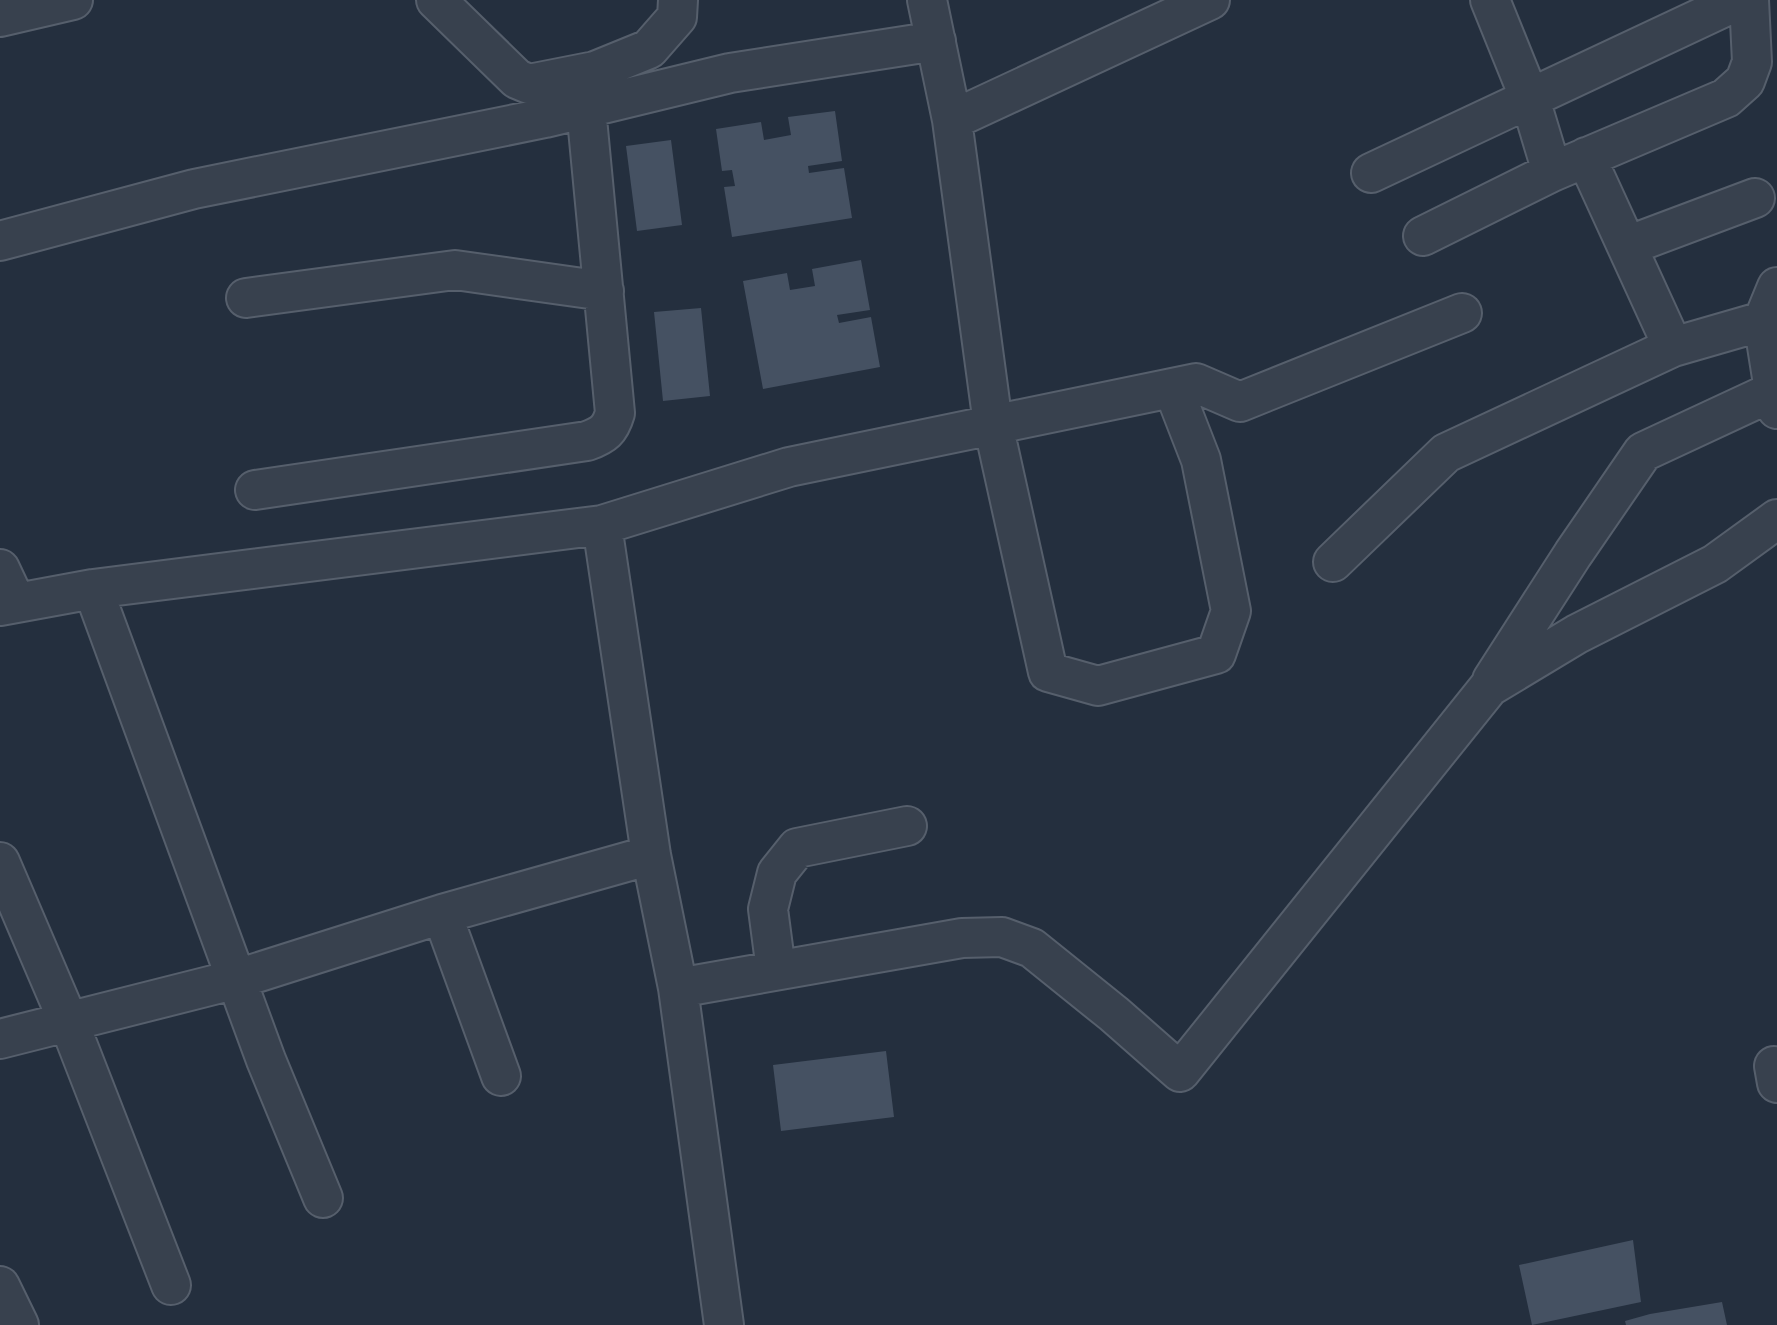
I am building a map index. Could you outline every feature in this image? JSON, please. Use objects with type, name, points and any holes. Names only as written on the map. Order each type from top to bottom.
[{"type":"street","points":[[0,17],[73,0]]},
{"type":"street","points":[[436,0],[517,79],[529,84],[595,71],[649,49],[677,17],[678,0]]},
{"type":"street","points":[[927,0],[952,120],[993,424],[1048,672],[1098,685],[1216,654],[1231,611],[1201,460],[1173,388]]},
{"type":"street","points":[[952,120],[1210,0]]},
{"type":"street","points":[[1490,0],[1530,99],[1569,165],[1627,246],[1673,347]]},
{"type":"street","points":[[1371,173],[1739,0]]},
{"type":"street","points":[[1423,236],[1569,165],[1726,98],[1745,81],[1752,62],[1749,0]]},
{"type":"street","points":[[0,241],[194,189],[586,108],[730,73],[936,41]]},
{"type":"street","points":[[255,490],[587,441],[603,435],[611,425],[615,413],[586,108]]},
{"type":"street","points":[[1627,246],[1755,198]]},
{"type":"street","points":[[246,298],[455,270],[604,291]]},
{"type":"street","points":[[1333,562],[1446,453],[1770,304],[1775,400],[1643,452],[1573,554],[1481,698]]},
{"type":"street","points":[[0,569],[8,604],[93,589],[602,525],[789,467],[1196,383],[1240,402],[1462,313]]},
{"type":"street","points":[[602,525],[651,855],[678,988],[724,1325]]},
{"type":"street","points":[[678,988],[962,938],[1002,937],[1032,948],[1180,1072],[1489,687],[1577,634],[1715,564],[1773,531]]},
{"type":"street","points":[[93,589],[265,1060],[323,1198]]},
{"type":"street","points":[[776,971],[768,909],[778,873],[797,848],[907,826]]},
{"type":"street","points":[[0,1039],[237,979],[442,914],[651,855]]},
{"type":"street","points":[[0,862],[69,1023],[171,1285]]},
{"type":"street","points":[[442,914],[501,1076]]},
{"type":"street","points":[[0,1286],[19,1325]]},
{"type":"building","points":[[835,111],[842,161],[808,166],[809,173],[844,168],[852,218],[732,237],[724,187],[735,186],[732,170],[722,171],[716,129],[761,122],[764,140],[791,135],[788,117]]},
{"type":"building","points":[[671,140],[682,225],[637,231],[626,146]]},
{"type":"building","points":[[861,260],[870,310],[837,315],[839,323],[871,317],[880,367],[763,389],[743,281],[787,273],[790,290],[815,286],[812,269]]},
{"type":"building","points":[[701,308],[710,396],[663,401],[654,312]]},
{"type":"building","points":[[886,1051],[894,1117],[781,1131],[773,1065]]},
{"type":"building","points":[[1633,1240],[1641,1302],[1532,1325],[1519,1265]]},
{"type":"building","points":[[1722,1302],[1727,1325],[1626,1325],[1625,1321],[1650,1314]]}]
